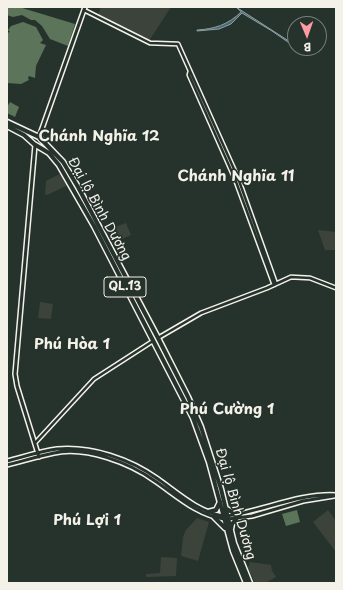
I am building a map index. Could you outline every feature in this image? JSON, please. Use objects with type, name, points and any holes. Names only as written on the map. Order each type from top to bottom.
[{"type":"highway","name":"Đại lộ Bình Dương","points":[[7,122],[38,137],[63,162],[158,338],[188,397],[225,508],[229,532],[246,583]]},
{"type":"highway","name":"Đại lộ Bình Dương","points":[[7,126],[24,135],[34,144],[49,153],[59,164],[99,231],[153,341],[199,428],[226,518]]},
{"type":"highway","points":[[38,137],[40,143],[34,144],[33,138],[38,137]]},
{"type":"highway","points":[[153,341],[158,338]]},
{"type":"highway","points":[[208,512],[216,510],[220,501]]},
{"type":"highway","points":[[214,517],[229,532],[237,517],[225,508]]},
{"type":"highway","name":"Đại lộ Bình Dương","points":[[229,532],[250,583]]},
{"type":"main road","points":[[38,137],[85,8]]},
{"type":"main road","points":[[34,144],[15,374],[17,386],[34,444],[39,455]]},
{"type":"main road","points":[[7,461],[69,449],[111,456],[142,469],[194,509],[214,517],[237,517],[284,504],[336,495]]},
{"type":"main road","points":[[7,464],[39,455]]},
{"type":"main road","points":[[184,500],[208,512],[226,518]]},
{"type":"street","points":[[85,8],[150,43],[178,44],[190,70],[189,74],[214,126],[242,192],[275,284]]},
{"type":"street","points":[[158,338],[200,313],[291,277],[301,276],[314,279],[336,288]]},
{"type":"street","points":[[34,444],[94,379],[153,341]]},
{"type":"shaded area","points":[[101,7],[171,7],[149,41],[98,15]]},
{"type":"shaded area","points":[[62,173],[68,185],[47,195],[45,194],[46,181]]},
{"type":"shaded area","points":[[126,223],[131,235],[113,243],[108,230]]},
{"type":"shaded area","points":[[318,230],[336,232],[336,250],[325,250]]},
{"type":"shaded area","points":[[40,302],[53,304],[51,319],[38,318]]},
{"type":"shaded area","points":[[328,510],[336,521],[336,552],[313,522]]},
{"type":"shaded area","points":[[197,518],[209,522],[198,561],[181,556],[183,537],[186,530]]},
{"type":"shaded area","points":[[161,557],[177,558],[176,576],[146,577],[146,574],[160,573]]},
{"type":"shaded area","points":[[250,562],[271,565],[272,571],[276,577],[265,583],[255,583],[248,568]]},
{"type":"green space","points":[[8,7],[19,7],[75,24],[68,46],[50,39],[42,26],[35,20],[31,20],[22,15],[13,17],[7,15]]},
{"type":"green space","points":[[23,22],[36,27],[43,40],[40,43],[46,45],[36,66],[35,78],[29,76],[29,80],[21,84],[7,83],[7,33],[10,32],[8,30],[11,26]]},
{"type":"green space","points":[[10,102],[19,107],[15,117],[7,113],[7,107]]},
{"type":"green space","points":[[297,510],[300,522],[286,526],[282,514]]},
{"type":"water","points":[[236,7],[287,40],[287,41],[242,13],[231,24],[219,29],[197,31],[209,29],[226,23],[241,12]]},
{"type":"district","name":"Chánh Nghĩa 12","points":[[99,137]]},
{"type":"district","name":"Chánh Nghĩa 11","points":[[236,177]]},
{"type":"district","name":"Phú Hòa 1","points":[[72,345]]},
{"type":"district","name":"Phú Cường 1","points":[[227,410]]},
{"type":"district","name":"Phú Lợi 1","points":[[87,521]]}]
